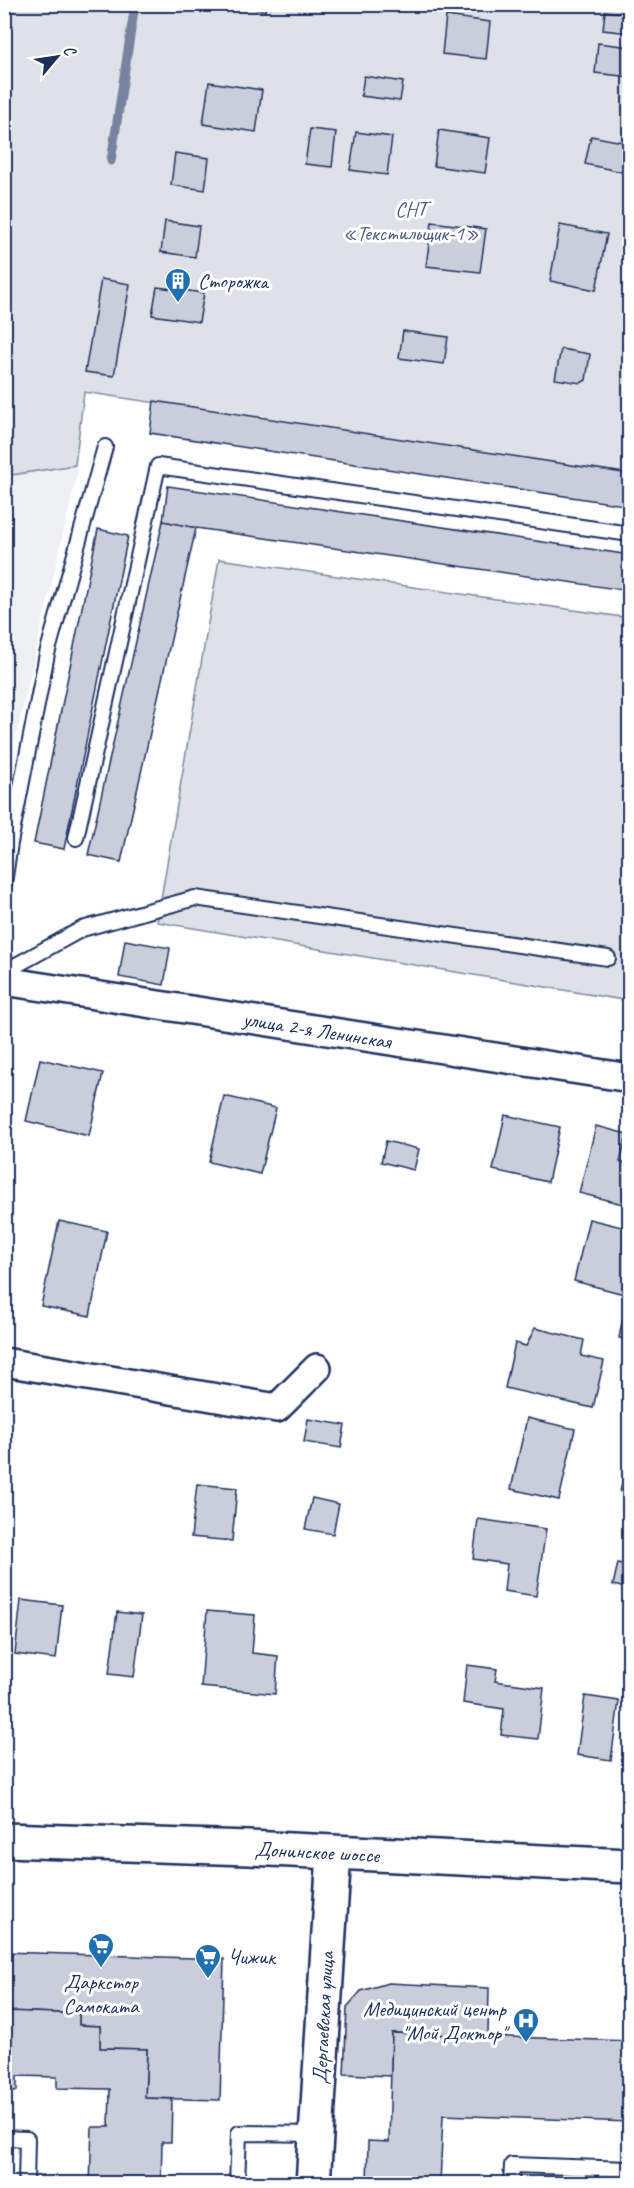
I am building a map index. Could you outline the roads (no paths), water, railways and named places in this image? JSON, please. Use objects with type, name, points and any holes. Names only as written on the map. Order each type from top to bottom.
[{"type":"main road","name":"Донинское шоссе","points":[[4,1840],[630,1866]]},
{"type":"main road","name":"Дергаевская улица","points":[[313,2184],[334,1853]]},
{"type":"street","name":"улица 2-я Ленинская","points":[[4,981],[630,1078]]},
{"type":"street","points":[[4,1362],[277,1408],[317,1368]]},
{"type":"lane","points":[[4,884],[47,654],[105,447]]},
{"type":"lane","points":[[76,838],[158,466],[630,534]]},
{"type":"lane","points":[[4,972],[82,929],[195,898],[608,958]]},
{"type":"lane","points":[[237,2184],[239,2133],[316,2134]]},
{"type":"lane","points":[[4,2138],[27,2139],[26,2184]]},
{"type":"lane","points":[[511,2184],[512,2165],[630,2169]]},
{"type":"waterway","points":[[111,161],[135,4]]},
{"type":"place","name":"Сторожка","points":[[178,304]]},
{"type":"place","name":"Даркстор Самоката","points":[[101,1969]]},
{"type":"place","name":"Чижик","points":[[208,1980]]},
{"type":"place","name":"Медицинский центр \"Мой Доктор\"","points":[[526,2044]]},
{"type":"park label","name":"СНТ «Текстильщик-1»","points":[[411,221]]}]
